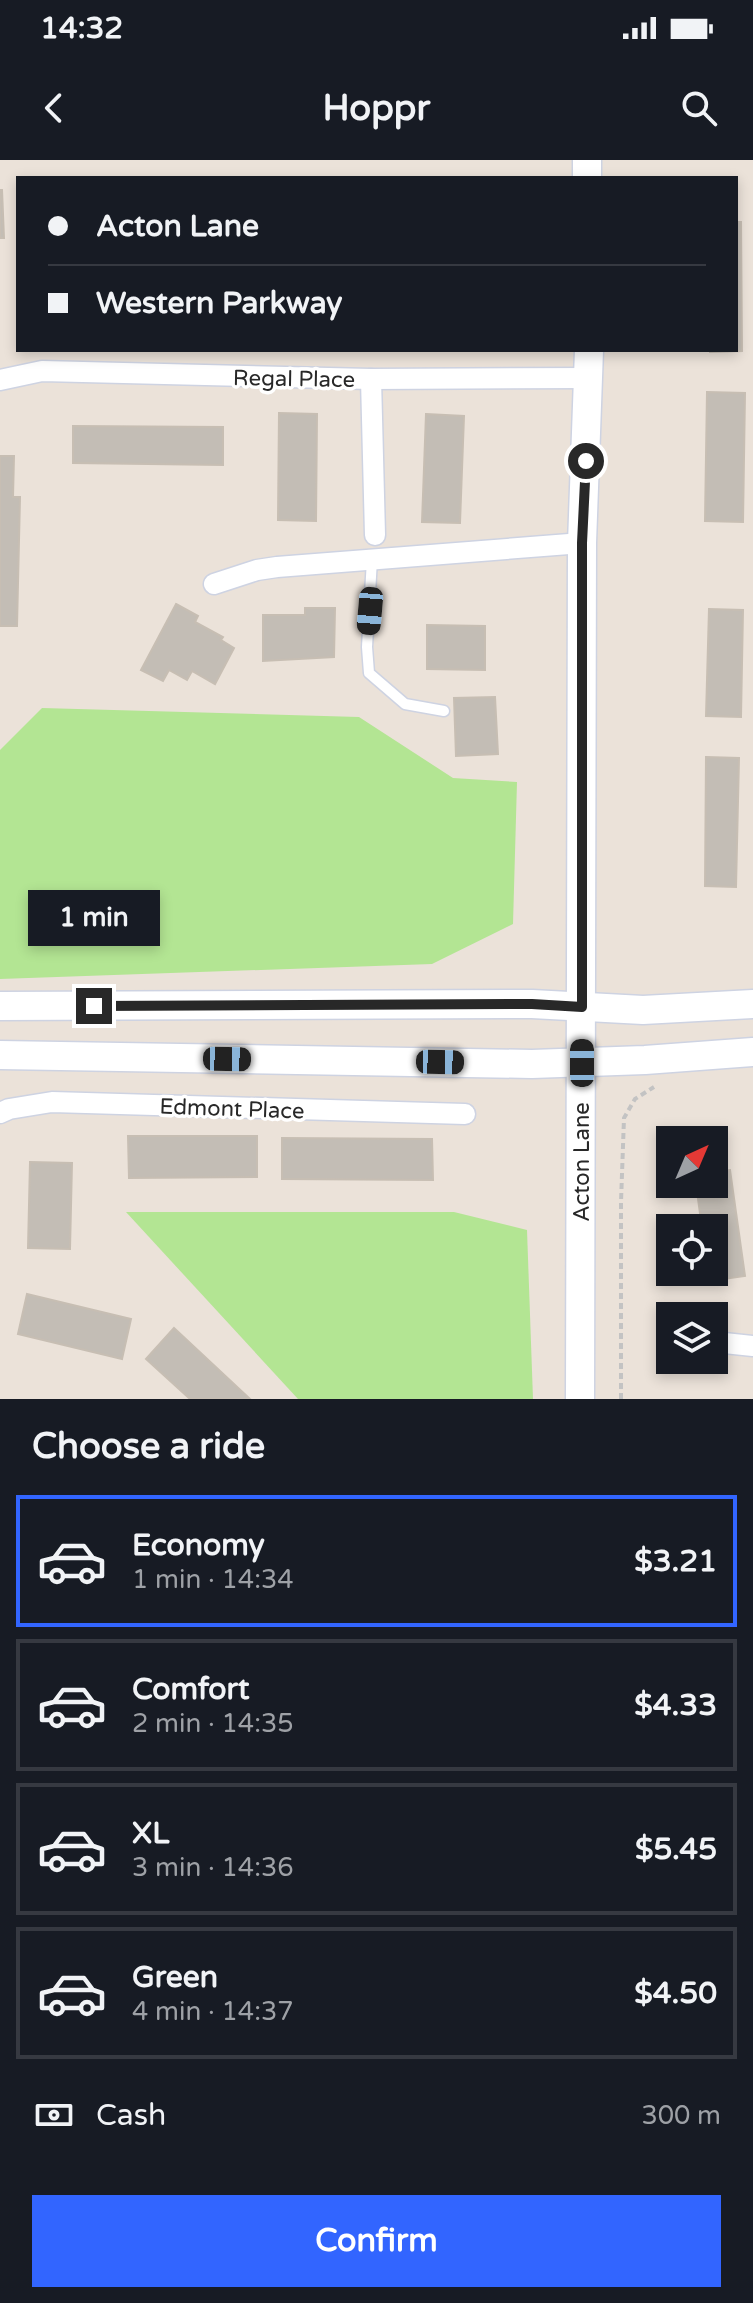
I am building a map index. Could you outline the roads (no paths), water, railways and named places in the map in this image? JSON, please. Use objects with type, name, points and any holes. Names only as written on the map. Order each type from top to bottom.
[{"type":"main road","name":"Acton Lane","points":[[580,1399],[582,543],[589,352]]},
{"type":"main road","points":[[0,1006],[532,1004],[643,1010],[753,1004]]},
{"type":"main road","points":[[0,1055],[582,1063],[753,1052]]},
{"type":"street","name":"Regal Place","points":[[0,380],[42,371],[371,379],[590,378]]},
{"type":"street","points":[[371,379],[375,535]]},
{"type":"street","points":[[214,584],[277,567],[582,543]]},
{"type":"street","name":"Edmont Place","points":[[0,1113],[52,1102],[465,1114]]},
{"type":"street","points":[[728,1343],[753,1346]]},
{"type":"lane","points":[[372,559],[367,647],[369,673],[405,704],[444,711]]}]
